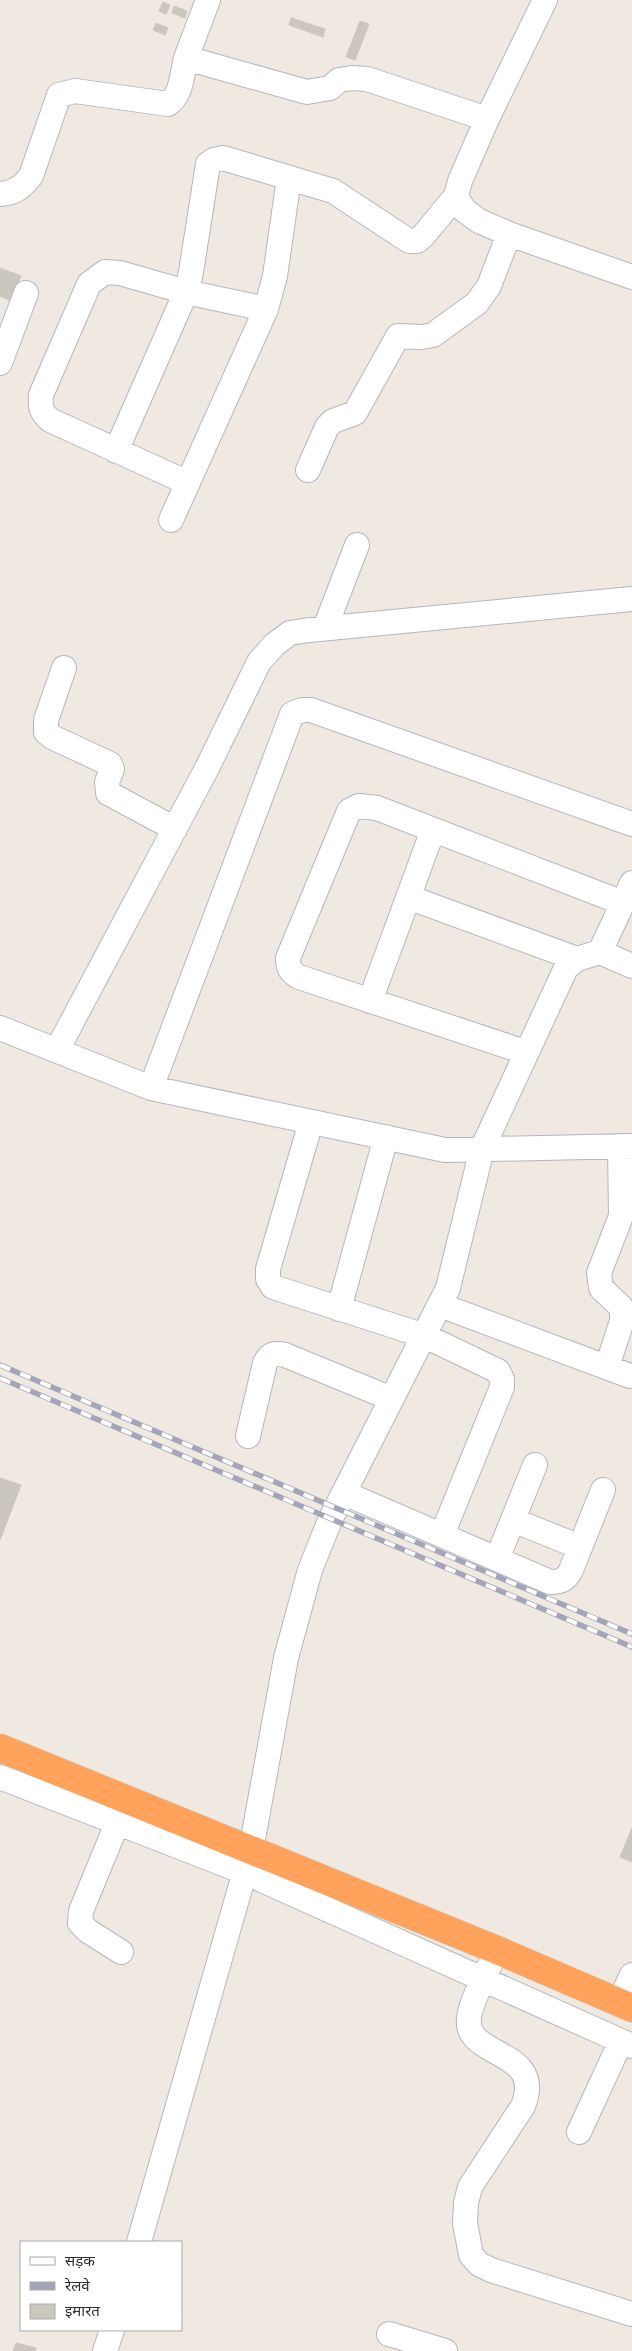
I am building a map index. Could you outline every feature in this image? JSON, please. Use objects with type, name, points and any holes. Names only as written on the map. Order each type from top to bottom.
[{"type":"highway","points":[[0,1748],[121,1812],[248,1861],[497,1950],[626,2005]]},
{"type":"street","points":[[0,194],[11,193],[17,190],[31,176],[59,95],[75,91],[168,104],[175,100],[186,58],[208,0]]},
{"type":"street","points":[[116,451],[186,292],[191,272],[208,164],[222,158],[333,191],[409,241],[417,241],[456,196],[460,180],[487,119],[545,0]]},
{"type":"street","points":[[186,58],[307,92],[330,88],[339,80],[352,78],[367,80],[487,119]]},
{"type":"street","points":[[171,520],[266,310],[275,276],[289,178]]},
{"type":"street","points":[[456,196],[464,210],[479,221],[510,234],[632,277]]},
{"type":"street","points":[[308,470],[327,428],[333,421],[355,413],[398,336],[422,337],[433,334],[477,303],[489,286],[510,234]]},
{"type":"street","points":[[188,483],[50,420],[42,413],[40,405],[41,395],[89,284],[105,272],[120,273],[186,292],[266,310]]},
{"type":"street","points":[[0,363],[26,293]]},
{"type":"street","points":[[325,628],[357,546]]},
{"type":"street","points":[[58,1050],[175,829],[259,662],[274,645],[290,633],[325,628],[632,599]]},
{"type":"street","points":[[64,668],[46,720],[46,732],[52,737],[110,764],[112,769],[107,782],[108,793],[175,829]]},
{"type":"street","points":[[151,1088],[292,714],[302,710],[311,710],[632,824]]},
{"type":"street","points":[[525,1052],[299,977],[291,972],[288,966],[288,958],[349,811],[359,806],[377,808],[433,830],[627,893],[600,952]]},
{"type":"street","points":[[370,1001],[433,830]]},
{"type":"street","points":[[408,897],[577,959]]},
{"type":"street","points":[[139,2241],[248,1861],[288,1649],[310,1570],[344,1493],[448,1288],[482,1149],[525,1052],[566,968],[577,959],[600,952],[632,966]]},
{"type":"street","points":[[0,1028],[151,1088],[445,1150],[626,1146],[621,1216],[599,1273],[601,1288],[621,1307],[622,1313],[622,1321],[607,1367]]},
{"type":"street","points":[[311,1122],[268,1269],[268,1279],[273,1287],[425,1336],[498,1371],[502,1379],[502,1387],[442,1535]]},
{"type":"street","points":[[339,1309],[386,1137]]},
{"type":"street","points":[[440,1305],[630,1376]]},
{"type":"street","points":[[248,1436],[265,1363],[269,1356],[275,1353],[285,1355],[392,1399]]},
{"type":"street","points":[[497,1559],[535,1465]]},
{"type":"street","points":[[344,1493],[550,1582],[558,1582],[566,1578],[603,1490]]},
{"type":"street","points":[[513,1520],[580,1547]]},
{"type":"street","points":[[0,1777],[121,1812],[80,1911],[80,1923],[88,1931],[121,1952]]},
{"type":"street","points":[[248,1861],[484,1980],[626,2043],[579,2132]]},
{"type":"street","points":[[497,1950],[469,2018],[469,2028],[474,2038],[516,2064],[524,2073],[528,2093],[523,2106],[470,2187],[466,2203],[465,2223],[471,2255],[479,2264],[491,2270],[632,2314]]},
{"type":"street","points":[[626,2005],[632,1975]]},
{"type":"street","points":[[105,2351],[112,2331]]},
{"type":"street","points":[[389,2334],[445,2351]]},
{"type":"building","points":[[163,2],[170,5],[166,14],[159,11]]},
{"type":"building","points":[[174,6],[187,11],[185,18],[172,13]]},
{"type":"building","points":[[291,18],[325,29],[323,37],[289,25]]},
{"type":"building","points":[[360,21],[369,24],[355,60],[346,57]]},
{"type":"building","points":[[156,23],[168,28],[165,35],[153,30]]},
{"type":"building","points":[[0,268],[21,276],[11,301],[0,296]]},
{"type":"building","points":[[0,1478],[21,1485],[0,1540]]},
{"type":"building","points":[[632,1828],[632,1862],[620,1857]]},
{"type":"building","points":[[16,2343],[36,2348],[35,2351],[13,2351]]},
{"type":"railway","points":[[0,1365],[632,1634]]},
{"type":"railway","points":[[0,1378],[632,1647]]}]
